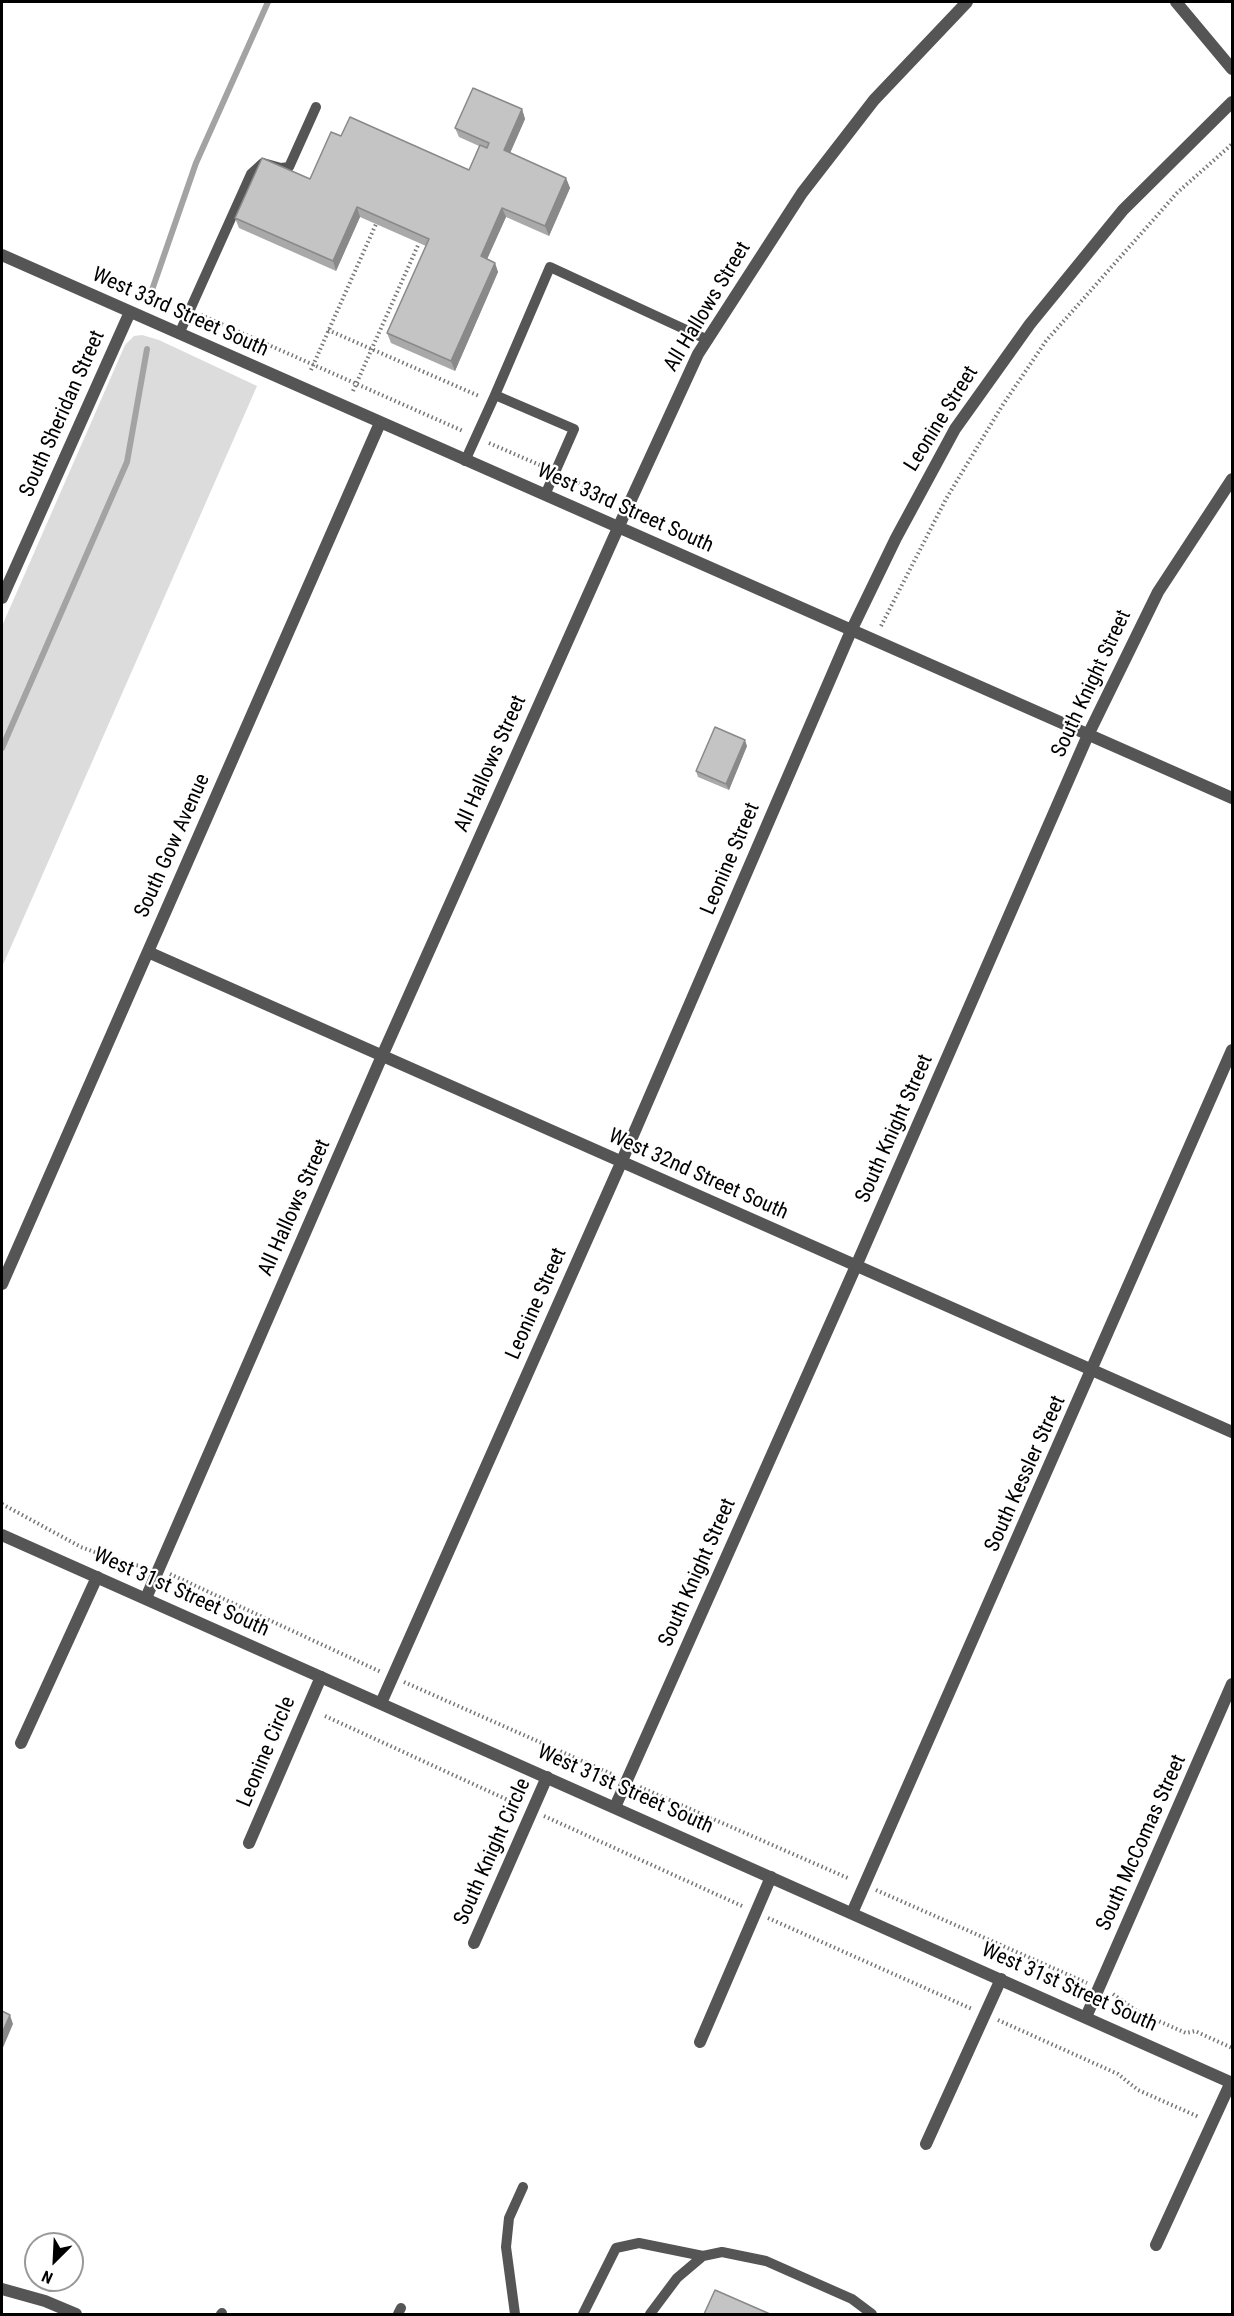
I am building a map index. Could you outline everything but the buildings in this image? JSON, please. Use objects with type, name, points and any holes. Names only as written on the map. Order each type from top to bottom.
[{"type":"street","name":"All Hallows Street","points":[[146,1599],[382,1056],[698,354],[802,193],[853,126],[897,73],[967,2]]},
{"type":"street","points":[[1176,2],[1233,69]]},
{"type":"street","name":"Leonine Street","points":[[381,1703],[621,1163],[851,631],[878,572],[947,441],[997,367],[1123,210],[1233,102]]},
{"type":"street","name":"West 33rd Street South","points":[[2,255],[1233,798]]},
{"type":"street","name":"South Sheridan Street","points":[[2,598],[130,312]]},
{"type":"street","name":"South Gow Avenue","points":[[2,1284],[380,423]]},
{"type":"street","name":"South Knight Street","points":[[615,1807],[856,1266],[1088,735],[1158,592],[1233,479]]},
{"type":"street","name":"West 32nd Street South","points":[[148,952],[1233,1432]]},
{"type":"street","name":"South Kessler Street","points":[[852,1912],[1233,1050]]},
{"type":"street","name":"West 31st Street South","points":[[2,1535],[1232,2082]]},
{"type":"street","points":[[21,1743],[97,1577]]},
{"type":"street","name":"Leonine Circle","points":[[249,1843],[321,1677]]},
{"type":"street","name":"South McComas Street","points":[[1086,2017],[1233,1684]]},
{"type":"street","name":"South Knight Circle","points":[[474,1943],[547,1777]]},
{"type":"street","points":[[700,2042],[771,1877]]},
{"type":"street","points":[[926,2144],[1001,1979]]},
{"type":"street","points":[[1156,2245],[1210,2122],[1232,2082]]},
{"type":"street","points":[[2,2289],[45,2301],[76,2314]]},
{"type":"lane","points":[[179,334],[251,174],[263,163],[281,168],[289,167],[316,107]]},
{"type":"lane","points":[[465,461],[550,267],[708,340]]},
{"type":"lane","points":[[493,398],[574,429],[545,495]]},
{"type":"lane","points":[[515,2314],[507,2247],[509,2218],[523,2187]]},
{"type":"lane","points":[[583,2314],[616,2248],[639,2243],[703,2256],[722,2252],[766,2261],[852,2299],[872,2314]]},
{"type":"lane","points":[[650,2314],[677,2278],[703,2256]]},
{"type":"path","points":[[880,627],[945,499],[1002,406],[1046,341],[1177,193],[1233,144]]},
{"type":"path","points":[[311,370],[376,224]]},
{"type":"path","points":[[353,390],[419,243]]},
{"type":"path","points":[[199,314],[614,498]]},
{"type":"path","points":[[328,330],[493,398]]},
{"type":"path","points":[[325,1716],[1118,2074],[1138,2090],[1210,2122]]},
{"type":"shaded area","points":[[142,335],[159,340],[257,386],[2,967],[2,626],[125,345],[134,336]]},
{"type":"waterway","points":[[152,290],[196,163],[268,2]]},
{"type":"waterway","points":[[2,748],[127,462],[147,349]]}]
